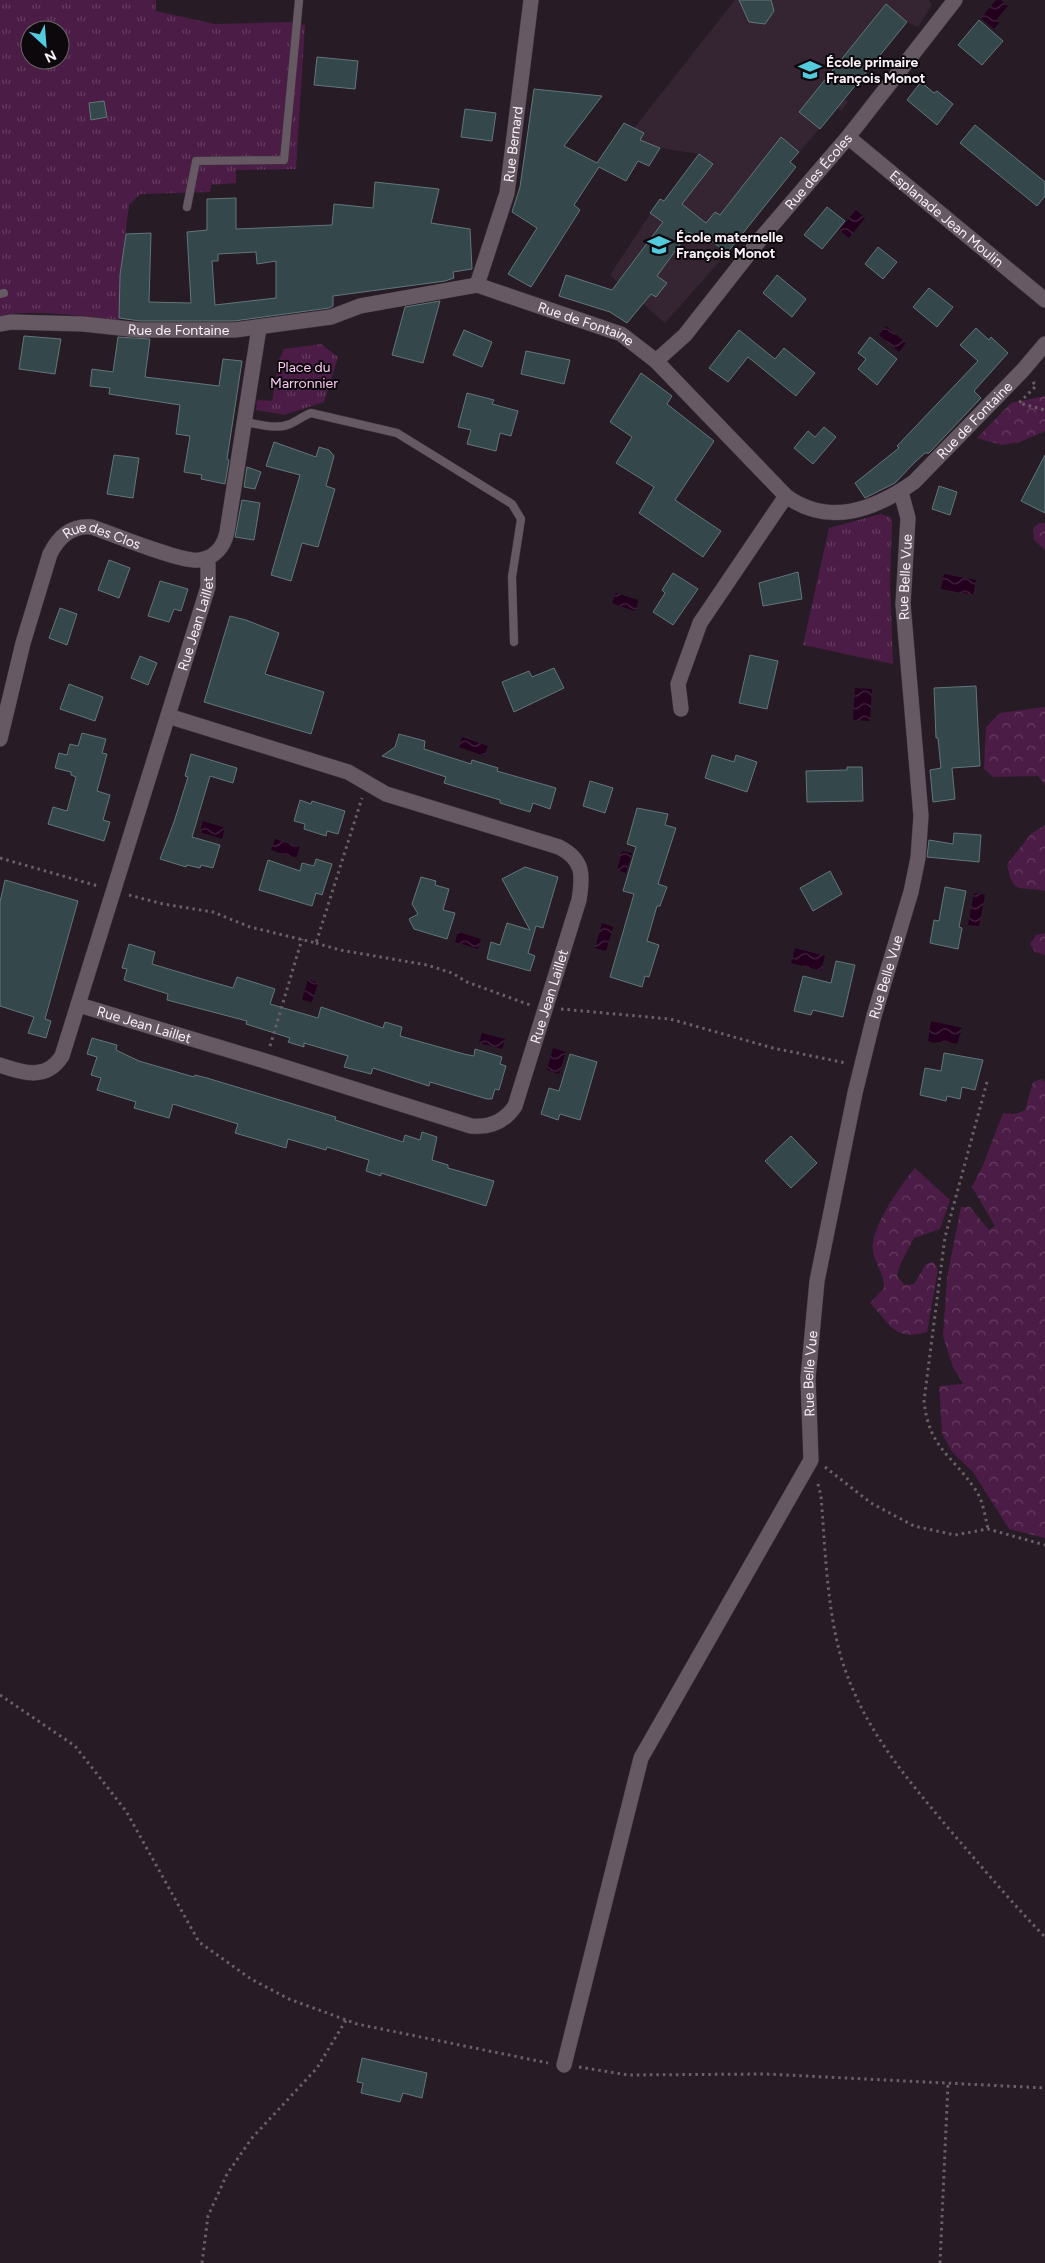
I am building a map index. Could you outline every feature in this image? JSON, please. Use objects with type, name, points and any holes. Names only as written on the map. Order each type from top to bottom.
[{"type":"street","name":"Rue Bernard","points":[[477,285],[506,193],[531,0]]},
{"type":"street","name":"Rue des Écoles","points":[[656,361],[685,336],[762,237],[848,137],[955,0]]},
{"type":"street","name":"Esplanade Jean Moulin","points":[[848,137],[1045,300]]},
{"type":"street","name":"Rue de Fontaine","points":[[0,324],[11,322],[83,324],[139,330],[235,330],[331,317],[360,306],[477,285],[621,334],[656,361],[786,496],[805,508],[826,514],[853,510],[901,492],[926,472],[1023,370],[1045,344]]},
{"type":"street","points":[[206,559],[222,547],[225,539],[259,328]]},
{"type":"street","name":"Rue Belle Vue","points":[[811,1460],[808,1378],[816,1281],[862,1067],[874,1016],[905,918],[920,837],[920,798],[903,604],[908,518],[901,492]]},
{"type":"street","points":[[681,709],[678,684],[700,623],[786,496]]},
{"type":"street","name":"Rue des Clos","points":[[0,739],[23,643],[50,554],[55,542],[64,534],[82,526],[92,527],[189,560],[206,559]]},
{"type":"street","name":"Rue Jean Laillet","points":[[0,1065],[38,1074],[50,1069],[62,1056],[208,587],[208,564],[206,559]]},
{"type":"street","name":"Rue Jean Laillet","points":[[79,1005],[471,1126],[488,1126],[510,1115],[515,1106],[579,900],[582,885],[578,862],[570,853],[559,847],[386,794],[348,772],[168,716]]},
{"type":"street","points":[[564,2065],[641,1758],[811,1460]]},
{"type":"lane","points":[[187,207],[196,161],[284,160],[299,0]]},
{"type":"lane","points":[[245,422],[278,427],[291,424],[300,416],[311,413],[397,433],[512,504],[521,519],[512,577],[514,642]]},
{"type":"path","points":[[1023,370],[1036,386],[1019,403],[1045,410]]},
{"type":"path","points":[[316,943],[366,783]]},
{"type":"path","points":[[0,858],[163,904],[213,912],[250,926],[316,943],[353,952],[428,965],[452,973],[472,984],[534,1006],[670,1019],[782,1050],[862,1067]]},
{"type":"path","points":[[265,1061],[302,939]]},
{"type":"path","points":[[987,1082],[945,1237],[924,1401],[931,1435],[977,1491],[988,1529]]},
{"type":"path","points":[[811,1460],[833,1472],[871,1504],[914,1526],[955,1535],[988,1529],[1045,1545]]},
{"type":"path","points":[[811,1460],[821,1496],[829,1588],[841,1656],[862,1711],[883,1746],[910,1782],[1008,1899],[1045,1937]]},
{"type":"path","points":[[0,1695],[75,1746],[126,1811],[199,1942],[250,1979],[289,1999],[357,2024],[564,2065],[628,2075],[766,2074],[1045,2088]]},
{"type":"path","points":[[202,2263],[208,2216],[227,2174],[252,2138],[318,2068],[346,2020]]},
{"type":"path","points":[[940,2263],[948,2083]]},
{"type":"shaded area","points":[[735,0],[929,0],[932,5],[918,27],[907,22],[844,99],[848,102],[841,111],[837,108],[791,162],[796,167],[727,253],[665,323],[610,275],[660,199],[664,201],[699,154],[660,148],[640,140],[644,133],[634,128]]},
{"type":"green space","points":[[0,0],[156,0],[156,11],[215,24],[291,22],[305,25],[296,169],[236,170],[236,183],[211,185],[210,192],[140,194],[129,205],[120,275],[119,321],[44,313],[0,316]]},
{"type":"green space","name":"Place du Marronnier","points":[[321,344],[338,357],[324,402],[284,415],[256,410],[257,400],[272,401],[279,360],[284,349]]},
{"type":"green space","points":[[1045,396],[1045,431],[1020,442],[1002,445],[977,438],[1011,403]]},
{"type":"green space","points":[[881,514],[890,517],[892,522],[890,585],[893,664],[803,645],[829,528]]},
{"type":"green space","points":[[1039,523],[1045,523],[1045,550],[1034,540],[1033,528]]},
{"type":"green space","points":[[1045,707],[1045,785],[1038,776],[993,777],[984,769],[986,727],[1000,713]]},
{"type":"green space","points":[[1045,825],[1045,891],[1019,888],[1012,881],[1007,864],[1031,834]]},
{"type":"green space","points":[[1045,933],[1045,955],[1035,952],[1030,944],[1036,935]]},
{"type":"green space","points":[[1042,1079],[1045,1082],[1045,1538],[1009,1529],[973,1472],[952,1452],[942,1433],[939,1386],[963,1384],[953,1367],[943,1336],[947,1278],[961,1207],[970,1207],[989,1230],[995,1226],[972,1187],[983,1165],[1003,1113],[1016,1114],[1025,1110],[1033,1082]]},
{"type":"green space","points":[[915,1168],[950,1200],[940,1229],[914,1238],[901,1263],[897,1276],[905,1285],[914,1284],[926,1264],[933,1262],[938,1269],[927,1332],[907,1334],[894,1330],[870,1303],[884,1288],[883,1277],[873,1251],[876,1231],[887,1208]]},
{"type":"water","points":[[996,0],[1001,0],[1008,6],[997,19],[999,23],[994,29],[981,18]]},
{"type":"water","points":[[856,210],[865,218],[849,238],[839,230]]},
{"type":"water","points":[[886,326],[906,343],[899,352],[879,335]]},
{"type":"water","points":[[944,574],[976,580],[973,595],[941,589]]},
{"type":"water","points":[[616,593],[638,600],[637,609],[634,611],[612,603]]},
{"type":"water","points":[[855,688],[872,689],[870,721],[853,720]]},
{"type":"water","points":[[462,737],[488,746],[484,756],[459,747]]},
{"type":"water","points":[[203,821],[225,828],[222,839],[200,832]]},
{"type":"water","points":[[275,839],[300,847],[296,858],[271,850]]},
{"type":"water","points":[[622,851],[632,853],[626,873],[617,870]]},
{"type":"water","points":[[974,893],[985,895],[979,926],[968,925]]},
{"type":"water","points":[[602,923],[613,927],[606,951],[595,948]]},
{"type":"water","points":[[458,932],[481,939],[478,949],[455,942]]},
{"type":"water","points":[[795,948],[825,956],[821,971],[791,963]]},
{"type":"water","points":[[308,979],[318,983],[312,1002],[302,1000]]},
{"type":"water","points":[[931,1021],[962,1028],[957,1044],[944,1041],[934,1043],[928,1041]]},
{"type":"water","points":[[482,1033],[505,1039],[502,1049],[479,1043]]},
{"type":"water","points":[[553,1048],[566,1052],[559,1074],[547,1070]]},
{"type":"building","points":[[739,0],[771,0],[774,11],[765,24],[749,22]]},
{"type":"building","points":[[886,4],[907,22],[820,129],[799,112]]},
{"type":"building","points":[[979,20],[1003,41],[982,65],[958,45]]},
{"type":"building","points":[[317,57],[358,61],[355,89],[314,85]]},
{"type":"building","points":[[921,82],[934,93],[937,91],[953,104],[937,125],[907,100]]},
{"type":"building","points":[[534,89],[602,96],[564,146],[597,163],[624,123],[644,133],[640,140],[660,148],[649,166],[638,161],[626,181],[599,167],[574,205],[580,210],[531,287],[508,274],[537,228],[512,212],[520,187]]},
{"type":"building","points":[[104,101],[107,117],[91,120],[89,103]]},
{"type":"building","points":[[465,109],[496,113],[492,141],[461,137]]},
{"type":"building","points":[[975,125],[1045,182],[1045,196],[1037,206],[960,143]]},
{"type":"building","points":[[781,137],[799,152],[790,162],[796,167],[727,253],[704,235],[700,240],[689,232],[657,276],[667,283],[656,297],[651,294],[627,323],[610,312],[559,296],[566,275],[612,290],[663,222],[650,213],[660,199],[664,201],[699,154],[713,164],[682,204],[706,223],[715,212],[720,215]]},
{"type":"building","points":[[375,182],[439,189],[431,223],[470,229],[472,269],[453,272],[454,278],[445,281],[333,296],[333,306],[329,308],[234,321],[140,321],[119,318],[120,275],[126,234],[151,233],[149,302],[191,303],[187,232],[207,230],[207,199],[236,198],[236,229],[332,225],[334,204],[373,208]],"holes":[[[256,252],[257,264],[276,261],[276,298],[215,305],[212,261],[218,261],[218,254]]]},
{"type":"building","points":[[827,207],[845,221],[822,249],[804,235]]},
{"type":"building","points":[[878,247],[897,262],[883,279],[865,264]]},
{"type":"building","points":[[777,275],[806,299],[792,317],[763,293]]},
{"type":"building","points":[[929,288],[953,307],[937,327],[913,307]]},
{"type":"building","points":[[440,301],[423,363],[392,355],[405,307]]},
{"type":"building","points":[[976,328],[989,340],[991,337],[1008,353],[974,391],[981,398],[929,453],[925,453],[895,483],[865,498],[855,483],[899,448],[897,446],[978,361],[960,345]]},
{"type":"building","points":[[464,330],[492,342],[482,367],[453,355]]},
{"type":"building","points":[[739,330],[775,359],[784,348],[815,373],[796,396],[748,357],[728,382],[709,368]]},
{"type":"building","points":[[24,336],[61,339],[55,374],[19,369]]},
{"type":"building","points":[[118,337],[150,339],[145,377],[219,386],[223,359],[242,361],[225,484],[201,479],[202,475],[184,472],[190,436],[176,434],[180,405],[109,394],[110,388],[90,386],[92,369],[113,372]]},
{"type":"building","points":[[870,337],[897,359],[877,385],[858,369],[866,359],[858,353]]},
{"type":"building","points":[[526,351],[570,360],[564,384],[521,374]]},
{"type":"building","points":[[641,373],[672,396],[667,404],[714,441],[675,500],[721,531],[703,557],[639,513],[654,487],[616,463],[632,437],[610,422]]},
{"type":"building","points":[[467,393],[494,400],[492,404],[518,411],[511,436],[500,433],[496,451],[467,444],[471,430],[458,427]]},
{"type":"building","points":[[824,427],[836,437],[813,464],[794,448],[808,431],[815,437]]},
{"type":"building","points":[[274,442],[316,457],[319,447],[329,450],[334,456],[326,486],[335,489],[318,547],[302,543],[291,581],[271,575],[300,475],[266,466]]},
{"type":"building","points":[[114,455],[139,458],[133,498],[107,494]]},
{"type":"building","points":[[1045,455],[1045,513],[1021,501]]},
{"type":"building","points":[[247,467],[261,472],[255,489],[244,487]]},
{"type":"building","points":[[939,486],[957,492],[950,515],[932,509]]},
{"type":"building","points":[[242,500],[260,503],[254,540],[235,537]]},
{"type":"building","points":[[109,560],[130,568],[119,598],[98,590]]},
{"type":"building","points":[[798,572],[802,599],[763,606],[759,583]]},
{"type":"building","points":[[673,573],[698,589],[673,625],[653,612],[665,593],[662,590]]},
{"type":"building","points":[[160,581],[188,589],[181,611],[174,609],[169,622],[148,616]]},
{"type":"building","points":[[60,608],[77,614],[67,645],[49,638]]},
{"type":"building","points":[[230,616],[279,633],[265,674],[324,692],[311,734],[204,702]]},
{"type":"building","points":[[750,655],[778,661],[767,709],[739,703]]},
{"type":"building","points":[[140,656],[157,663],[148,685],[131,678]]},
{"type":"building","points":[[554,668],[564,688],[514,712],[502,682],[529,671],[532,677]]},
{"type":"building","points":[[69,684],[103,697],[95,721],[60,709]]},
{"type":"building","points":[[976,686],[980,766],[952,768],[955,799],[933,802],[930,770],[941,768],[938,738],[936,738],[934,688]]},
{"type":"building","points":[[82,733],[106,739],[102,753],[107,754],[97,791],[110,795],[103,820],[110,822],[104,841],[48,824],[53,807],[67,811],[76,777],[71,775],[71,772],[55,768],[59,753],[67,755],[70,744],[78,746]]},
{"type":"building","points":[[399,734],[425,741],[424,749],[471,764],[472,760],[498,768],[497,771],[556,788],[550,809],[533,803],[530,812],[500,803],[500,800],[444,783],[446,777],[382,756],[395,747]]},
{"type":"building","points":[[191,754],[237,768],[233,783],[210,776],[192,837],[220,845],[213,868],[201,865],[200,868],[187,865],[186,867],[160,859],[188,777],[185,776]]},
{"type":"building","points":[[712,755],[734,762],[736,755],[757,762],[747,792],[705,778]]},
{"type":"building","points":[[847,767],[862,767],[863,801],[807,802],[806,771],[847,770]]},
{"type":"building","points":[[590,781],[613,788],[605,813],[583,806]]},
{"type":"building","points":[[300,800],[311,804],[312,801],[345,811],[338,834],[327,831],[326,836],[304,829],[305,824],[294,821]]},
{"type":"building","points":[[637,808],[668,814],[665,825],[676,828],[658,884],[667,887],[660,906],[657,906],[647,941],[659,945],[649,977],[645,976],[642,987],[610,977],[634,894],[623,891],[636,847],[627,844]]},
{"type":"building","points":[[954,833],[981,835],[979,862],[927,857],[929,840],[953,844]]},
{"type":"building","points":[[316,859],[332,864],[322,895],[316,893],[312,906],[259,890],[268,860],[300,871],[302,863],[314,866]]},
{"type":"building","points":[[525,867],[558,877],[543,928],[536,926],[528,953],[535,956],[530,971],[487,959],[491,942],[500,945],[507,923],[530,930],[502,879]]},
{"type":"building","points":[[830,871],[842,894],[813,911],[800,888]]},
{"type":"building","points":[[421,877],[436,881],[435,885],[449,889],[443,910],[455,913],[447,939],[414,929],[409,919],[418,914],[412,904]]},
{"type":"building","points":[[5,880],[78,901],[45,1019],[51,1021],[46,1038],[28,1033],[34,1017],[0,1006],[0,902]]},
{"type":"building","points":[[945,887],[966,891],[959,927],[962,928],[958,949],[930,943],[934,920],[939,921]]},
{"type":"building","points":[[129,944],[155,952],[152,964],[233,988],[237,977],[275,989],[270,1004],[318,1018],[321,1007],[383,1028],[385,1022],[402,1027],[400,1036],[464,1054],[474,1056],[475,1049],[502,1057],[500,1064],[506,1066],[499,1090],[495,1089],[492,1099],[487,1099],[430,1082],[429,1086],[373,1068],[371,1074],[344,1067],[348,1056],[304,1043],[304,1047],[288,1042],[290,1038],[246,1024],[247,1021],[167,1000],[168,994],[124,980],[127,969],[122,968]]},
{"type":"building","points":[[836,961],[855,965],[843,1017],[813,1010],[811,1015],[794,1011],[803,976],[831,983]]},
{"type":"building","points":[[92,1038],[117,1045],[116,1050],[139,1061],[194,1077],[195,1075],[207,1078],[336,1117],[335,1120],[403,1142],[405,1135],[420,1140],[422,1132],[437,1137],[432,1160],[448,1165],[448,1168],[494,1181],[486,1206],[381,1173],[381,1176],[366,1171],[369,1160],[327,1147],[326,1150],[288,1139],[286,1148],[235,1133],[238,1124],[173,1104],[169,1118],[134,1108],[136,1102],[97,1090],[101,1078],[91,1075],[97,1057],[87,1054]]},
{"type":"building","points":[[944,1053],[983,1060],[975,1090],[962,1087],[960,1099],[947,1096],[946,1101],[920,1095],[925,1068],[941,1071]]},
{"type":"building","points":[[570,1054],[597,1062],[580,1120],[560,1114],[558,1120],[541,1114],[549,1088],[559,1091]]},
{"type":"building","points":[[791,1136],[817,1163],[791,1188],[765,1161]]},
{"type":"building","points":[[362,2058],[427,2073],[422,2098],[403,2093],[400,2102],[361,2093],[363,2083],[357,2082]]},
{"type":"place","name":"École primaire François Monot","points":[[810,70]]},
{"type":"place","name":"École maternelle François Monot","points":[[659,245]]}]
